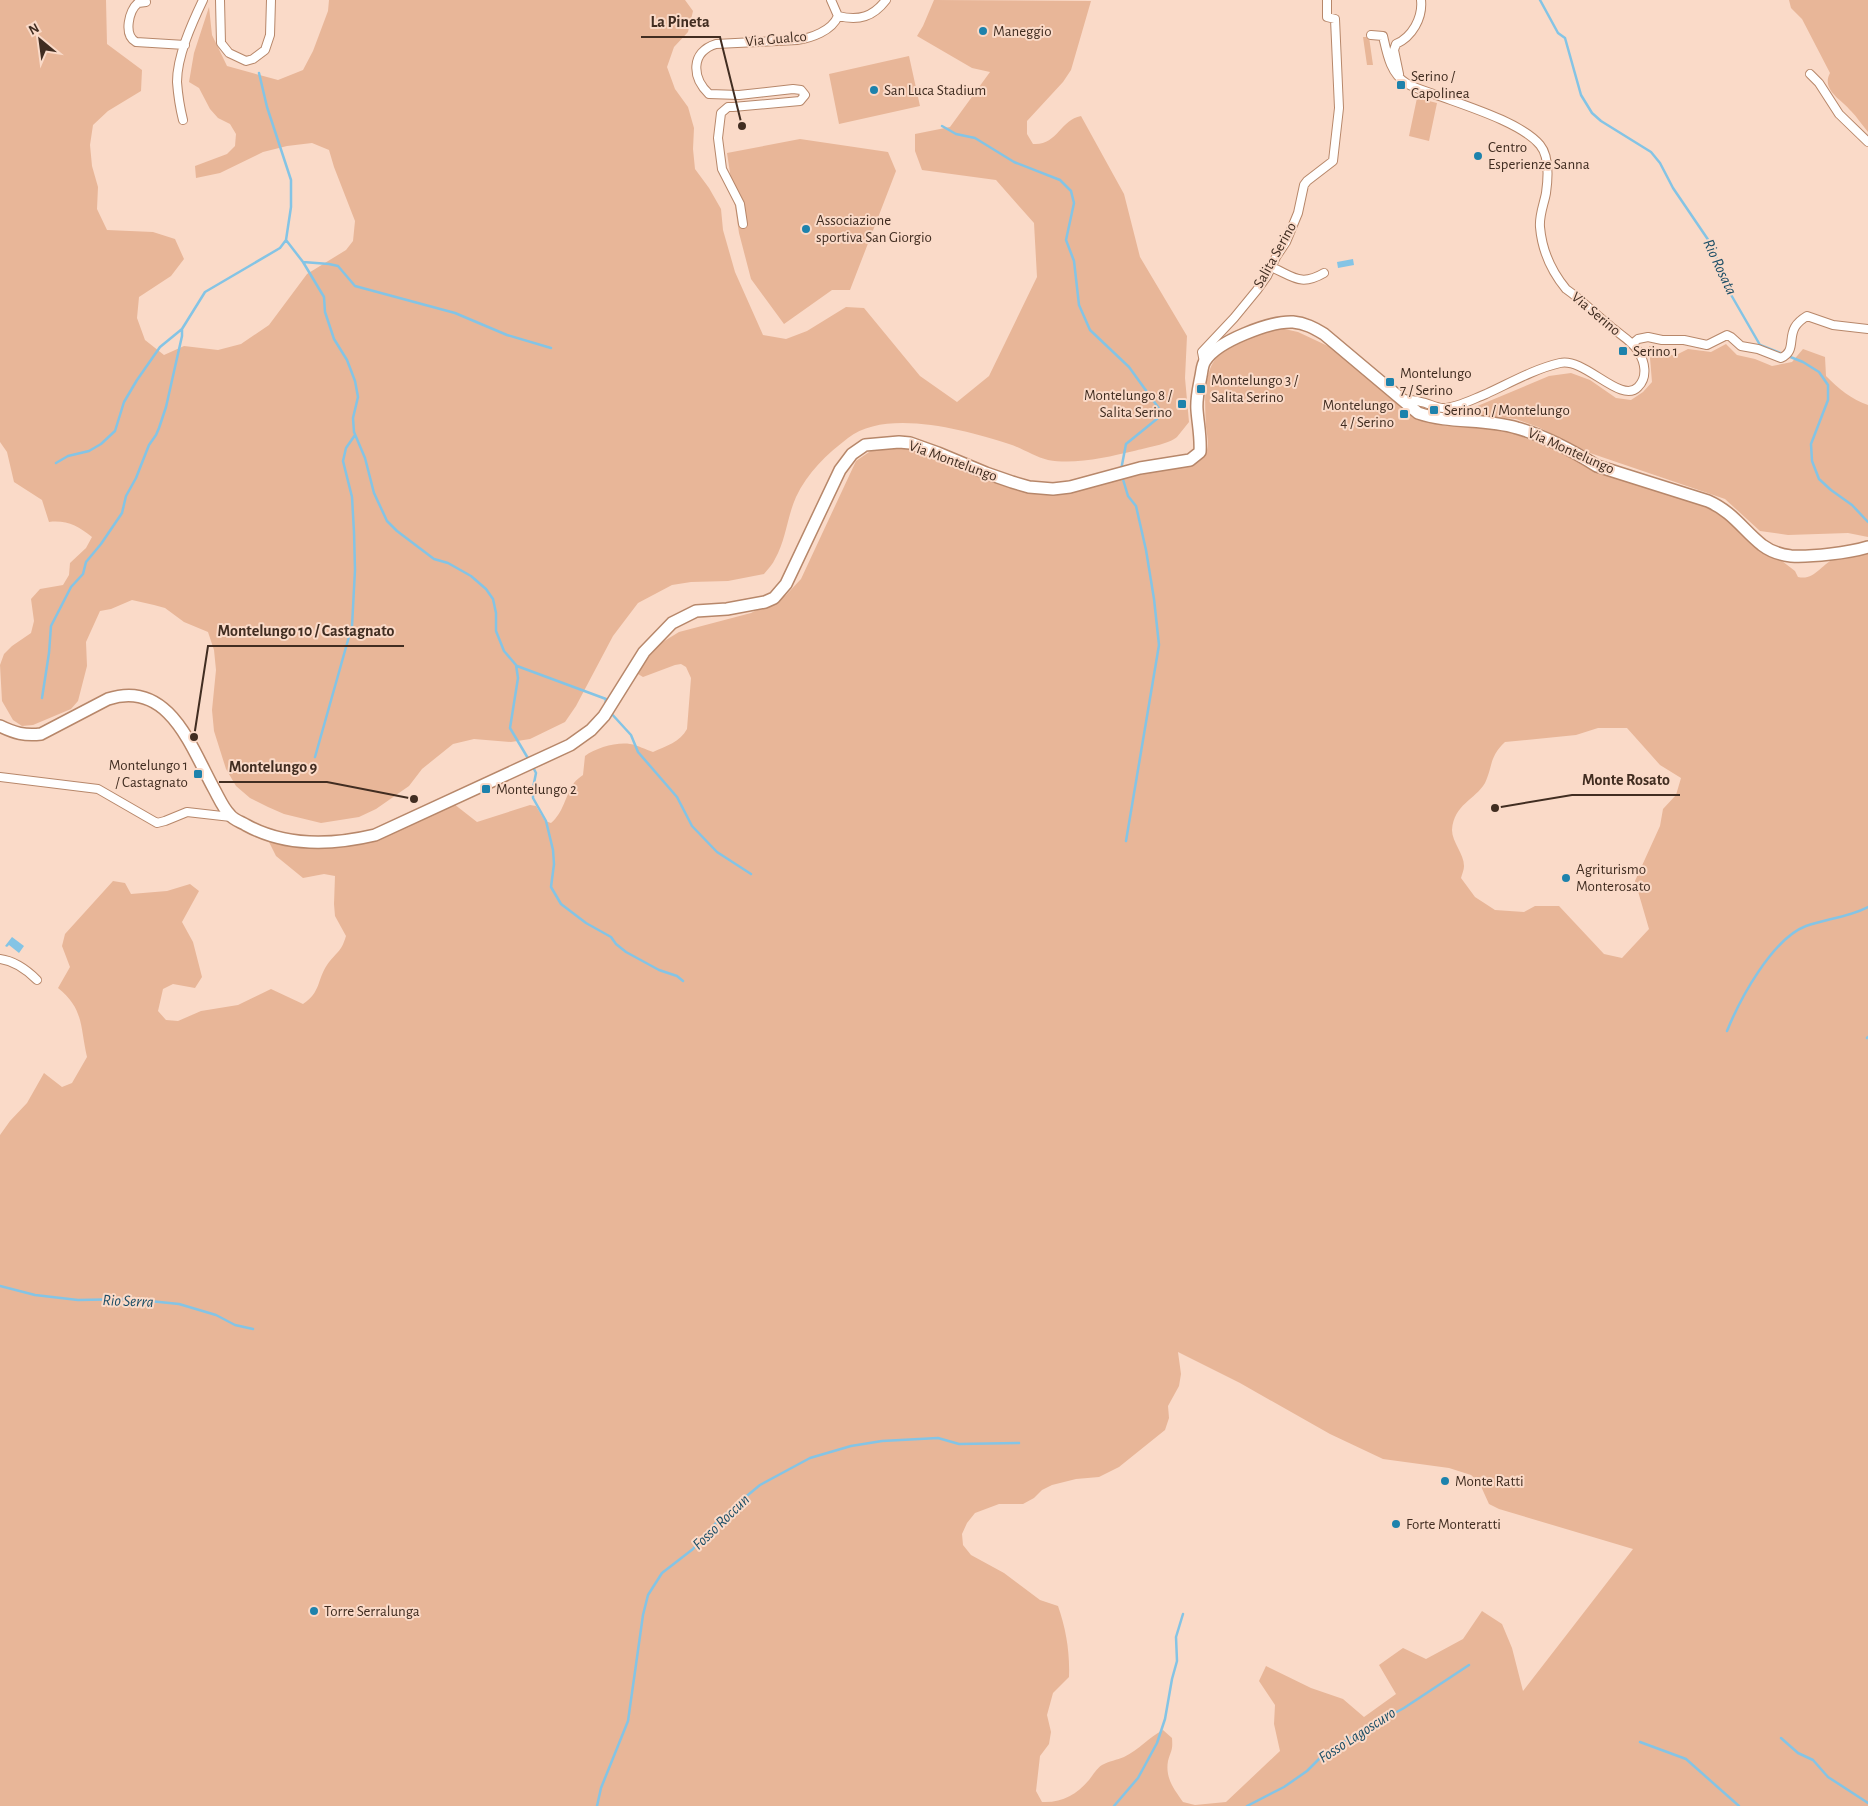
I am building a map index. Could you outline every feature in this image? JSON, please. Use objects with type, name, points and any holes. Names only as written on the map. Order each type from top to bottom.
[{"type":"street","points":[[183,120],[177,80],[179,66],[191,22],[203,0]]},
{"type":"street","points":[[220,0],[221,43],[229,53],[246,61],[253,59],[265,50],[270,35],[271,0]]},
{"type":"street","points":[[831,0],[838,16],[854,19],[868,17],[886,0]]},
{"type":"street","name":"Salita Serino","points":[[1204,362],[1202,352],[1206,345],[1234,318],[1257,290],[1286,242],[1298,213],[1304,185],[1333,161],[1339,99],[1335,19],[1327,17],[1327,0]]},
{"type":"street","points":[[1399,76],[1394,50],[1396,44],[1416,28],[1422,6],[1421,0]]},
{"type":"street","points":[[146,2],[138,3],[133,10],[128,30],[132,40],[136,42],[185,45]]},
{"type":"street","name":"Via Gualco","points":[[743,224],[740,204],[722,170],[718,138],[721,113],[733,106],[800,101],[805,95],[801,90],[793,89],[739,96],[709,94],[698,81],[696,65],[698,58],[708,47],[726,43],[808,38],[822,32],[837,20],[838,16]]},
{"type":"street","points":[[1371,35],[1383,36],[1390,64],[1399,76]]},
{"type":"street","points":[[1810,74],[1819,83],[1839,114],[1868,142]]},
{"type":"street","name":"Via Serino","points":[[1399,76],[1405,83],[1412,86],[1500,118],[1540,145],[1545,154],[1547,168],[1546,193],[1540,226],[1546,253],[1557,278],[1566,289],[1632,344],[1641,356],[1644,374],[1643,381],[1632,391],[1626,392],[1614,387],[1594,373],[1574,364],[1563,362],[1548,366],[1470,401],[1454,406],[1442,408],[1419,401],[1402,399]]},
{"type":"street","points":[[1272,266],[1296,280],[1312,280],[1324,273]]},
{"type":"street","points":[[1632,344],[1638,339],[1648,337],[1707,344],[1727,335],[1741,346],[1758,348],[1781,358],[1788,355],[1791,336],[1796,325],[1807,316],[1833,325],[1868,329]]},
{"type":"street","name":"Via Montelungo","points":[[231,817],[272,837],[328,843],[354,840],[376,835],[570,745],[592,730],[604,716],[644,652],[672,623],[696,611],[727,609],[765,602],[780,592],[786,584],[840,470],[852,454],[865,445],[910,443],[938,452],[986,474],[1029,487],[1053,489],[1070,488],[1140,468],[1190,460],[1200,452],[1201,432],[1197,409],[1198,392],[1204,362],[1220,347],[1245,334],[1280,322],[1310,325],[1324,334],[1418,413],[1435,419],[1497,424],[1517,428],[1573,452],[1598,466],[1708,501],[1731,515],[1762,545],[1776,552],[1790,556],[1868,547]]},
{"type":"street","points":[[0,726],[22,735],[41,734],[108,699],[120,695],[146,698],[160,705],[174,719],[231,817]]},
{"type":"street","points":[[0,777],[98,789],[157,822],[165,821],[187,812],[231,817]]},
{"type":"street","points":[[0,959],[7,960],[25,969],[38,980]]},
{"type":"shaded area","points":[[0,0],[106,0],[107,44],[142,70],[141,91],[108,111],[93,125],[90,145],[92,166],[98,187],[97,209],[107,230],[153,232],[175,239],[184,259],[171,276],[139,297],[137,318],[145,340],[164,355],[184,346],[218,350],[241,344],[269,325],[307,274],[346,250],[353,241],[355,221],[329,150],[312,143],[287,146],[263,152],[220,173],[196,178],[195,166],[227,154],[235,146],[236,134],[230,124],[218,118],[210,109],[199,88],[189,82],[194,53],[209,7],[212,35],[227,66],[278,80],[303,70],[313,51],[328,11],[329,0],[685,0],[693,11],[688,32],[674,47],[667,67],[675,89],[688,107],[694,128],[693,149],[695,169],[721,209],[723,230],[735,272],[763,335],[786,339],[807,331],[846,307],[864,308],[920,376],[957,402],[989,376],[1037,277],[1034,223],[996,180],[922,170],[915,151],[915,134],[950,127],[990,72],[972,68],[917,36],[934,0],[1091,1],[1071,70],[1063,82],[1027,121],[1027,134],[1033,144],[1041,144],[1053,137],[1068,122],[1081,116],[1124,194],[1140,257],[1187,336],[1185,378],[1189,422],[1177,437],[1163,444],[1102,458],[1069,462],[1048,460],[1009,444],[971,433],[927,424],[883,424],[864,429],[848,438],[818,464],[806,480],[793,505],[779,552],[764,574],[728,581],[691,582],[672,585],[638,603],[613,636],[576,706],[565,722],[530,739],[511,742],[474,739],[453,744],[422,769],[409,786],[376,809],[359,817],[321,823],[284,814],[250,798],[236,786],[226,769],[214,731],[212,710],[216,670],[214,650],[208,632],[184,622],[165,608],[154,605],[132,600],[111,609],[100,611],[86,642],[87,666],[78,701],[71,709],[33,725],[22,726],[13,720],[2,701],[0,665],[4,654],[31,633],[34,621],[31,599],[40,589],[63,585],[69,575],[70,563],[86,548],[92,537],[72,525],[61,522],[49,522],[42,500],[14,482],[7,452],[0,442]]},
{"type":"shaded area","points":[[1789,0],[1868,0],[1868,132],[1830,89],[1828,79],[1830,73],[1802,19],[1791,8]]},
{"type":"shaded area","points":[[1363,37],[1369,37],[1373,65],[1367,65]]},
{"type":"shaded area","name":"San Luca Stadium","points":[[909,56],[920,106],[839,124],[829,74]]},
{"type":"shaded area","points":[[1417,98],[1437,103],[1429,141],[1409,136]]},
{"type":"shaded area","name":"Associazione sportiva San Giorgio","points":[[800,139],[888,152],[896,171],[850,290],[832,290],[784,324],[751,279],[739,233],[727,153]]},
{"type":"shaded area","points":[[1280,328],[1298,332],[1330,347],[1421,418],[1446,426],[1498,428],[1708,505],[1795,571],[1798,577],[1804,578],[1814,574],[1836,558],[1868,551],[1868,1806],[0,1806],[0,1135],[27,1103],[44,1073],[62,1087],[72,1083],[87,1057],[77,1011],[73,1003],[58,988],[70,967],[62,946],[65,934],[113,881],[125,883],[131,894],[167,891],[190,884],[199,891],[182,922],[193,942],[202,977],[195,988],[173,984],[163,989],[158,1011],[166,1020],[178,1021],[201,1011],[238,1005],[271,989],[303,1004],[313,995],[324,970],[340,949],[346,936],[335,916],[335,876],[324,874],[303,878],[276,856],[268,840],[286,846],[322,849],[370,841],[454,804],[477,822],[530,805],[536,806],[545,821],[551,823],[562,809],[574,783],[583,775],[585,756],[600,748],[619,744],[633,745],[653,752],[681,737],[687,729],[691,678],[686,667],[681,664],[675,665],[643,677],[638,674],[639,668],[661,643],[679,632],[751,613],[786,595],[801,579],[856,461],[872,450],[901,446],[929,453],[1027,493],[1060,493],[1198,462],[1208,448],[1205,409],[1206,388],[1207,378],[1214,361],[1233,345]],"holes":[[[1598,728],[1627,728],[1660,765],[1681,778],[1676,795],[1663,809],[1660,826],[1635,881],[1649,929],[1622,958],[1604,954],[1559,906],[1535,906],[1524,912],[1495,910],[1475,897],[1461,878],[1464,868],[1463,861],[1452,830],[1454,821],[1461,808],[1485,783],[1496,752],[1505,742],[1576,735]],[[1178,1352],[1240,1383],[1330,1434],[1383,1459],[1449,1468],[1471,1475],[1479,1482],[1489,1504],[1499,1509],[1633,1549],[1523,1691],[1512,1648],[1502,1624],[1482,1611],[1463,1639],[1426,1659],[1403,1648],[1379,1665],[1396,1694],[1364,1717],[1343,1699],[1311,1688],[1266,1666],[1259,1681],[1275,1705],[1274,1724],[1280,1751],[1226,1802],[1195,1805],[1183,1802],[1169,1778],[1167,1767],[1172,1748],[1172,1738],[1163,1730],[1129,1754],[1100,1766],[1074,1794],[1056,1801],[1042,1802],[1036,1791],[1040,1756],[1049,1744],[1051,1732],[1047,1715],[1053,1693],[1069,1677],[1068,1650],[1061,1615],[1058,1606],[1040,1600],[1004,1573],[971,1555],[963,1545],[962,1534],[967,1523],[975,1513],[999,1504],[1023,1504],[1052,1485],[1076,1479],[1099,1477],[1119,1467],[1165,1430],[1169,1418],[1168,1406],[1179,1386],[1181,1374]]]},
{"type":"shaded area","points":[[1726,344],[1737,355],[1755,359],[1772,366],[1792,362],[1803,349],[1825,357],[1826,376],[1845,393],[1868,405],[1868,537],[1848,533],[1788,535],[1760,531],[1725,499],[1590,453],[1538,427],[1516,419],[1470,415],[1475,407],[1549,376],[1571,373],[1590,380],[1616,398],[1631,400],[1643,392],[1652,382],[1649,346],[1674,356],[1688,349],[1711,352]]},
{"type":"water","points":[[1353,259],[1354,265],[1338,268],[1337,262]]},
{"type":"water","points":[[12,937],[24,946],[19,953],[9,945],[5,946]]},
{"type":"waterway","name":"Rio Rosata","points":[[1540,0],[1558,33],[1565,38],[1581,95],[1592,113],[1601,121],[1651,152],[1660,163],[1673,188],[1711,244],[1730,293],[1760,345],[1803,362],[1819,372],[1828,385],[1828,400],[1811,444],[1812,461],[1819,479],[1852,505],[1868,522]]},
{"type":"waterway","points":[[56,463],[68,456],[89,451],[101,444],[115,431],[124,402],[137,380],[160,347],[182,329],[205,292],[280,248],[286,240],[291,207],[291,180],[267,107],[259,73]]},
{"type":"waterway","points":[[942,126],[956,134],[975,138],[1014,162],[1060,180],[1071,191],[1074,203],[1066,240],[1074,261],[1079,305],[1090,330],[1129,367],[1163,414],[1126,444],[1121,470]]},
{"type":"waterway","points":[[286,240],[303,262],[324,297],[325,312],[334,339],[347,360],[355,381],[358,397],[353,418],[354,432],[365,458],[374,493],[387,521],[434,559],[448,563],[471,576],[486,589],[493,599],[496,613],[496,631],[504,651],[516,665],[518,678],[510,728],[529,760]]},
{"type":"waterway","points":[[303,262],[338,266],[355,286],[455,313],[507,335],[551,348]]},
{"type":"waterway","points":[[42,698],[51,626],[71,587],[83,574],[86,562],[122,513],[126,496],[136,478],[149,445],[156,435],[166,407],[182,329]]},
{"type":"waterway","points":[[315,757],[352,626],[355,570],[354,532],[352,497],[343,461],[346,448],[355,435]]},
{"type":"waterway","points":[[1122,476],[1128,496],[1136,506],[1146,550],[1159,645],[1126,841]]},
{"type":"waterway","points":[[517,666],[606,699],[605,706]]},
{"type":"waterway","points":[[610,712],[631,735],[638,752],[677,797],[692,826],[717,852],[751,874]]},
{"type":"waterway","points":[[532,765],[536,773],[533,798],[546,821],[553,850],[554,864],[551,887],[561,904],[586,923],[611,937],[626,952],[659,970],[677,976],[683,981]]},
{"type":"waterway","points":[[1727,1031],[1749,987],[1769,956],[1781,943],[1793,933],[1806,926],[1868,907]]},
{"type":"waterway","name":"Rio Serra","points":[[0,1286],[35,1295],[78,1300],[130,1299],[179,1304],[216,1315],[235,1325],[253,1329]]},
{"type":"waterway","name":"Fosso Roccun","points":[[597,1806],[601,1788],[628,1721],[643,1615],[648,1595],[662,1573],[693,1549],[715,1524],[737,1504],[760,1485],[810,1458],[851,1446],[882,1441],[938,1438],[959,1444],[1019,1443]]},
{"type":"waterway","points":[[1114,1806],[1138,1778],[1157,1743],[1165,1719],[1177,1661],[1176,1637],[1183,1614]]},
{"type":"waterway","name":"Fosso Lagoscuro","points":[[1247,1806],[1284,1787],[1307,1771],[1324,1754],[1404,1708],[1469,1665]]},
{"type":"waterway","points":[[1781,1738],[1798,1753],[1813,1760],[1828,1777],[1868,1803]]},
{"type":"waterway","points":[[1640,1742],[1686,1759],[1739,1806]]},
{"type":"place","name":"Maneggio","points":[[983,31]]},
{"type":"place","name":"Serino / Capolinea","points":[[1401,85]]},
{"type":"place","name":"San Luca Stadium","points":[[874,90]]},
{"type":"place","name":"La Pineta","points":[[742,126]]},
{"type":"place","name":"Centro Esperienze Sanna","points":[[1478,156]]},
{"type":"place","name":"Associazione sportiva San Giorgio","points":[[806,229]]},
{"type":"place","name":"Serino 1","points":[[1623,351]]},
{"type":"place","name":"Montelungo 7 / Serino","points":[[1390,382]]},
{"type":"place","name":"Montelungo 3 / Salita Serino","points":[[1201,389]]},
{"type":"place","name":"Montelungo 8 / Salita Serino","points":[[1182,404]]},
{"type":"place","name":"Serino 1 / Montelungo","points":[[1434,410]]},
{"type":"place","name":"Montelungo 4 / Serino","points":[[1404,414]]},
{"type":"place","name":"Montelungo 10 / Castagnato","points":[[194,737]]},
{"type":"place","name":"Montelungo 1 / Castagnato","points":[[198,774]]},
{"type":"place","name":"Montelungo 2","points":[[486,789]]},
{"type":"place","name":"Montelungo 9","points":[[414,799]]},
{"type":"place","name":"Monte Rosato","points":[[1495,808]]},
{"type":"place","name":"Agriturismo Monterosato","points":[[1566,878]]},
{"type":"place","name":"Monte Ratti","points":[[1445,1481]]},
{"type":"place","name":"Forte Monteratti","points":[[1396,1524]]},
{"type":"place","name":"Torre Serralunga","points":[[314,1611]]}]
